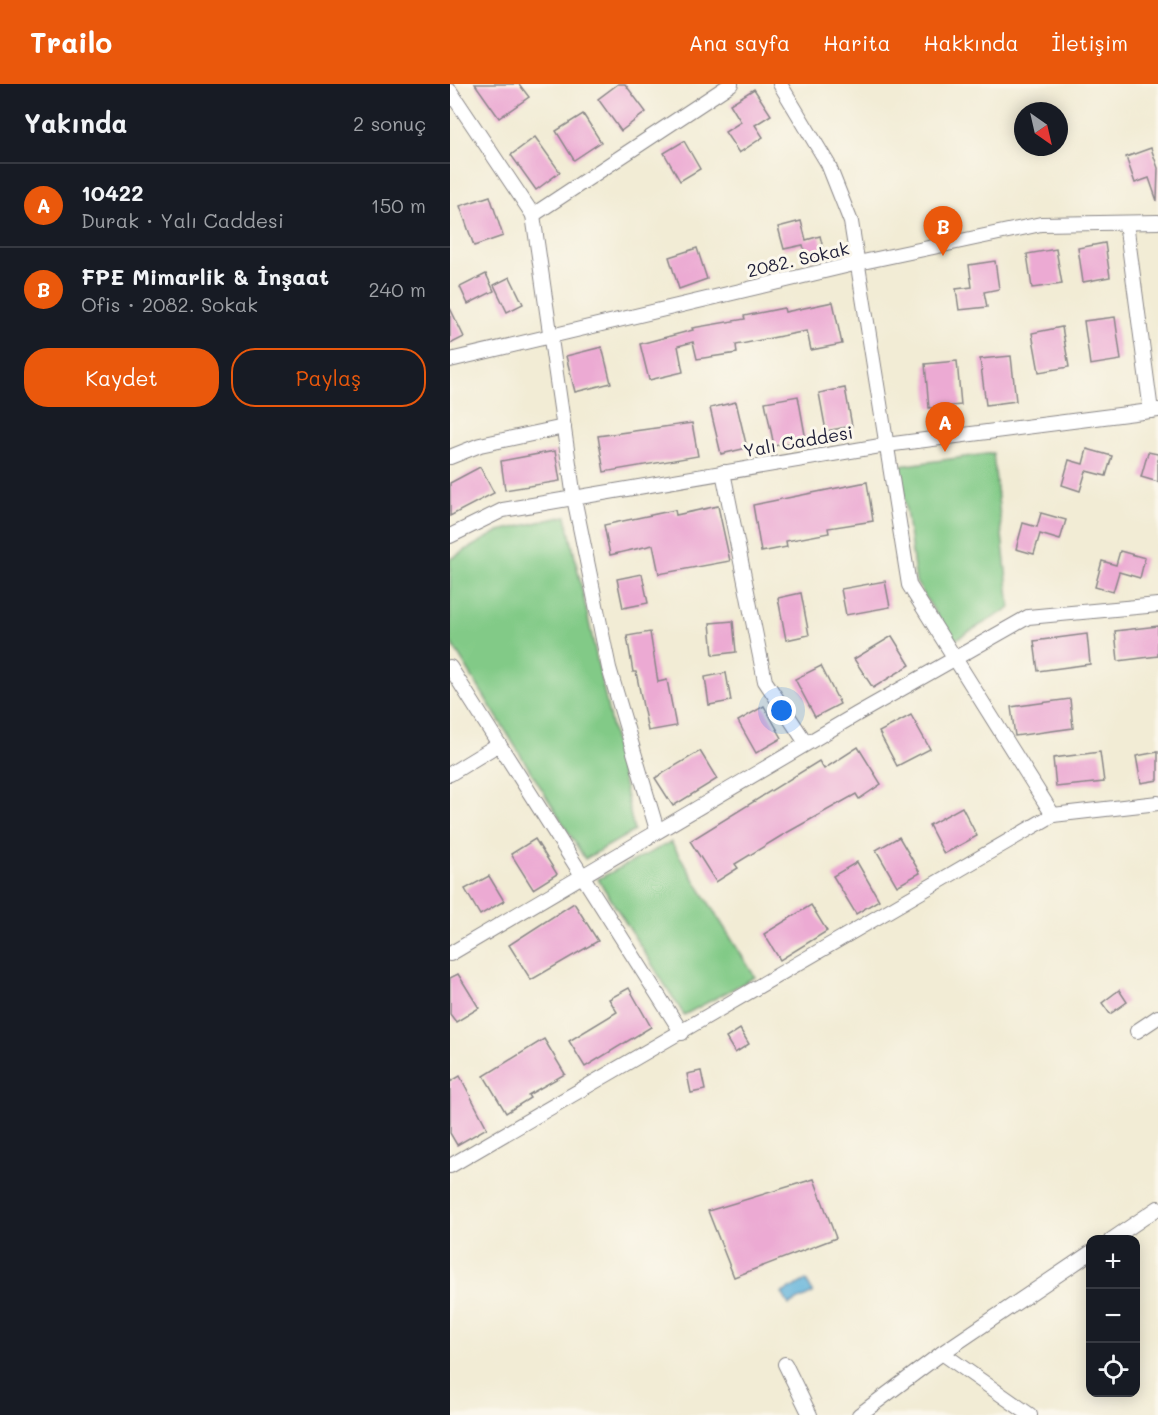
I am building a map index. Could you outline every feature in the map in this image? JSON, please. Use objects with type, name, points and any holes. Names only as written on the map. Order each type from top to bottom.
[{"type":"street","points":[[532,215],[731,84]]},
{"type":"street","points":[[780,84],[828,164],[851,222],[909,585],[1053,815]]},
{"type":"street","points":[[450,91],[532,215],[574,498],[609,668],[657,830]]},
{"type":"street","name":"2082. Sokak","points":[[450,360],[858,264],[1041,224],[1158,222]]},
{"type":"street","points":[[1126,223],[1154,410]]},
{"type":"street","name":"Yalı Caddesi","points":[[450,536],[503,510],[886,445],[1154,410]]},
{"type":"street","points":[[450,457],[480,446],[564,427]]},
{"type":"street","points":[[723,472],[765,681],[806,743]]},
{"type":"street","points":[[450,954],[806,743],[1028,617],[1158,605]]},
{"type":"street","points":[[450,667],[682,1033]]},
{"type":"street","points":[[450,774],[499,744]]},
{"type":"street","points":[[450,1166],[1053,815],[1158,803]]},
{"type":"street","points":[[1137,1031],[1158,1017]]},
{"type":"street","points":[[1117,1235],[1158,1208]]},
{"type":"street","points":[[859,1415],[942,1353],[1086,1256]]},
{"type":"street","points":[[942,1353],[1030,1415]]},
{"type":"street","points":[[785,1364],[810,1415]]},
{"type":"green space","points":[[993,453],[1010,608],[953,641],[916,582],[900,466]]},
{"type":"green space","points":[[566,516],[634,831],[585,859],[450,641],[450,559],[499,531]]},
{"type":"green space","points":[[671,842],[755,977],[684,1015],[598,879]]},
{"type":"water","points":[[806,1280],[813,1293],[789,1305],[782,1293]]},
{"type":"building","points":[[475,84],[519,84],[529,97],[499,118]]},
{"type":"building","points":[[618,84],[625,84],[646,112],[621,131],[598,99]]},
{"type":"building","points":[[754,89],[771,115],[755,125],[763,137],[739,153],[725,132],[741,122],[730,104]]},
{"type":"building","points":[[583,114],[601,142],[574,160],[556,131]]},
{"type":"building","points":[[535,137],[560,172],[536,190],[511,155]]},
{"type":"building","points":[[684,141],[700,169],[680,181],[664,153]]},
{"type":"building","points":[[1151,148],[1158,168],[1157,201],[1149,178],[1135,183],[1126,157]]},
{"type":"building","points":[[490,196],[503,236],[474,246],[460,206]]},
{"type":"building","points":[[801,221],[806,240],[820,236],[825,256],[807,260],[803,245],[784,249],[778,227]]},
{"type":"building","points":[[1105,243],[1110,277],[1083,282],[1078,248]]},
{"type":"building","points":[[697,248],[707,279],[679,289],[669,257]]},
{"type":"building","points":[[1056,249],[1062,284],[1032,288],[1027,254]]},
{"type":"building","points":[[995,261],[999,289],[984,292],[987,307],[959,310],[956,289],[972,287],[969,265]]},
{"type":"building","points":[[486,274],[494,291],[468,304],[460,287]]},
{"type":"building","points":[[510,277],[523,304],[507,312],[494,285]]},
{"type":"building","points":[[833,302],[842,344],[811,350],[807,331],[736,345],[737,353],[697,359],[693,342],[678,346],[683,372],[649,380],[640,344],[693,330],[692,328],[745,319],[744,316],[784,308],[785,312]]},
{"type":"building","points":[[450,308],[464,337],[450,344]]},
{"type":"building","points":[[1115,317],[1121,360],[1090,365],[1084,321]]},
{"type":"building","points":[[1062,327],[1069,367],[1039,372],[1032,333]]},
{"type":"building","points":[[602,347],[611,383],[575,392],[566,356]]},
{"type":"building","points":[[1011,356],[1016,401],[986,405],[980,359]]},
{"type":"building","points":[[957,361],[961,405],[929,408],[925,364]]},
{"type":"building","points":[[845,388],[852,426],[826,431],[819,393]]},
{"type":"building","points":[[798,396],[806,440],[774,446],[765,402]]},
{"type":"building","points":[[736,402],[747,448],[721,454],[710,408]]},
{"type":"building","points":[[692,423],[698,456],[604,472],[598,436]]},
{"type":"building","points":[[1087,449],[1112,456],[1106,476],[1086,471],[1080,491],[1062,485],[1069,460],[1083,464]]},
{"type":"building","points":[[555,451],[560,481],[505,490],[501,461]]},
{"type":"building","points":[[1148,452],[1158,454],[1158,482],[1141,477]]},
{"type":"building","points":[[480,467],[494,493],[450,516],[450,483]]},
{"type":"building","points":[[867,482],[873,521],[828,528],[829,533],[786,541],[787,547],[761,552],[753,505]]},
{"type":"building","points":[[718,506],[730,561],[659,574],[653,545],[610,555],[604,525],[675,510],[676,515]]},
{"type":"building","points":[[1041,513],[1066,520],[1060,540],[1040,534],[1034,554],[1016,549],[1023,523],[1037,527]]},
{"type":"building","points":[[1120,551],[1145,558],[1140,578],[1119,572],[1113,592],[1095,587],[1102,561],[1116,565]]},
{"type":"building","points":[[642,574],[648,603],[623,608],[617,579]]},
{"type":"building","points":[[885,581],[890,607],[846,615],[841,589]]},
{"type":"building","points":[[801,593],[809,635],[786,640],[778,598]]},
{"type":"building","points":[[733,621],[736,652],[713,655],[710,623]]},
{"type":"building","points":[[1158,626],[1158,656],[1118,661],[1115,631]]},
{"type":"building","points":[[650,632],[658,682],[667,680],[676,726],[648,731],[636,672],[633,672],[627,636]]},
{"type":"building","points":[[1087,634],[1090,664],[1038,671],[1034,641]]},
{"type":"building","points":[[892,636],[910,665],[873,688],[854,659]]},
{"type":"building","points":[[821,666],[840,704],[815,717],[795,679]]},
{"type":"building","points":[[726,673],[731,701],[709,705],[705,677]]},
{"type":"building","points":[[1070,699],[1073,728],[1015,736],[1011,707]]},
{"type":"building","points":[[764,706],[782,738],[756,753],[738,721]]},
{"type":"building","points":[[911,715],[930,749],[897,766],[879,732]]},
{"type":"building","points":[[858,747],[881,784],[859,799],[856,794],[781,836],[735,864],[738,868],[716,882],[690,841],[819,761],[824,769]]},
{"type":"building","points":[[700,751],[717,779],[673,806],[655,778]]},
{"type":"building","points":[[1100,752],[1104,782],[1056,787],[1053,758]]},
{"type":"building","points":[[1158,752],[1158,780],[1141,783],[1136,756]]},
{"type":"building","points":[[962,807],[977,836],[944,854],[929,825]]},
{"type":"building","points":[[899,837],[920,873],[897,886],[876,850]]},
{"type":"building","points":[[535,839],[557,874],[533,889],[511,854]]},
{"type":"building","points":[[857,862],[879,900],[856,914],[833,876]]},
{"type":"building","points":[[489,876],[504,901],[480,915],[465,889]]},
{"type":"building","points":[[574,903],[598,941],[531,980],[509,945]]},
{"type":"building","points":[[811,905],[827,931],[780,960],[764,934]]},
{"type":"building","points":[[458,974],[479,1008],[456,1022],[450,1014],[450,978]]},
{"type":"building","points":[[629,988],[651,1027],[585,1067],[569,1041],[617,1012],[609,999]]},
{"type":"building","points":[[1119,990],[1127,1002],[1110,1014],[1102,1003]]},
{"type":"building","points":[[740,1029],[749,1044],[735,1053],[726,1038]]},
{"type":"building","points":[[544,1039],[565,1074],[528,1095],[530,1098],[506,1113],[484,1076]]},
{"type":"building","points":[[701,1071],[705,1090],[691,1093],[687,1074]]},
{"type":"building","points":[[460,1076],[487,1128],[457,1145],[450,1133],[450,1082]]},
{"type":"building","points":[[814,1179],[836,1238],[734,1277],[708,1211]]},
{"type":"place","name":"FPE Mimarlik & İnşaat","points":[[943,256]]},
{"type":"place","name":"10422","points":[[945,452]]}]
